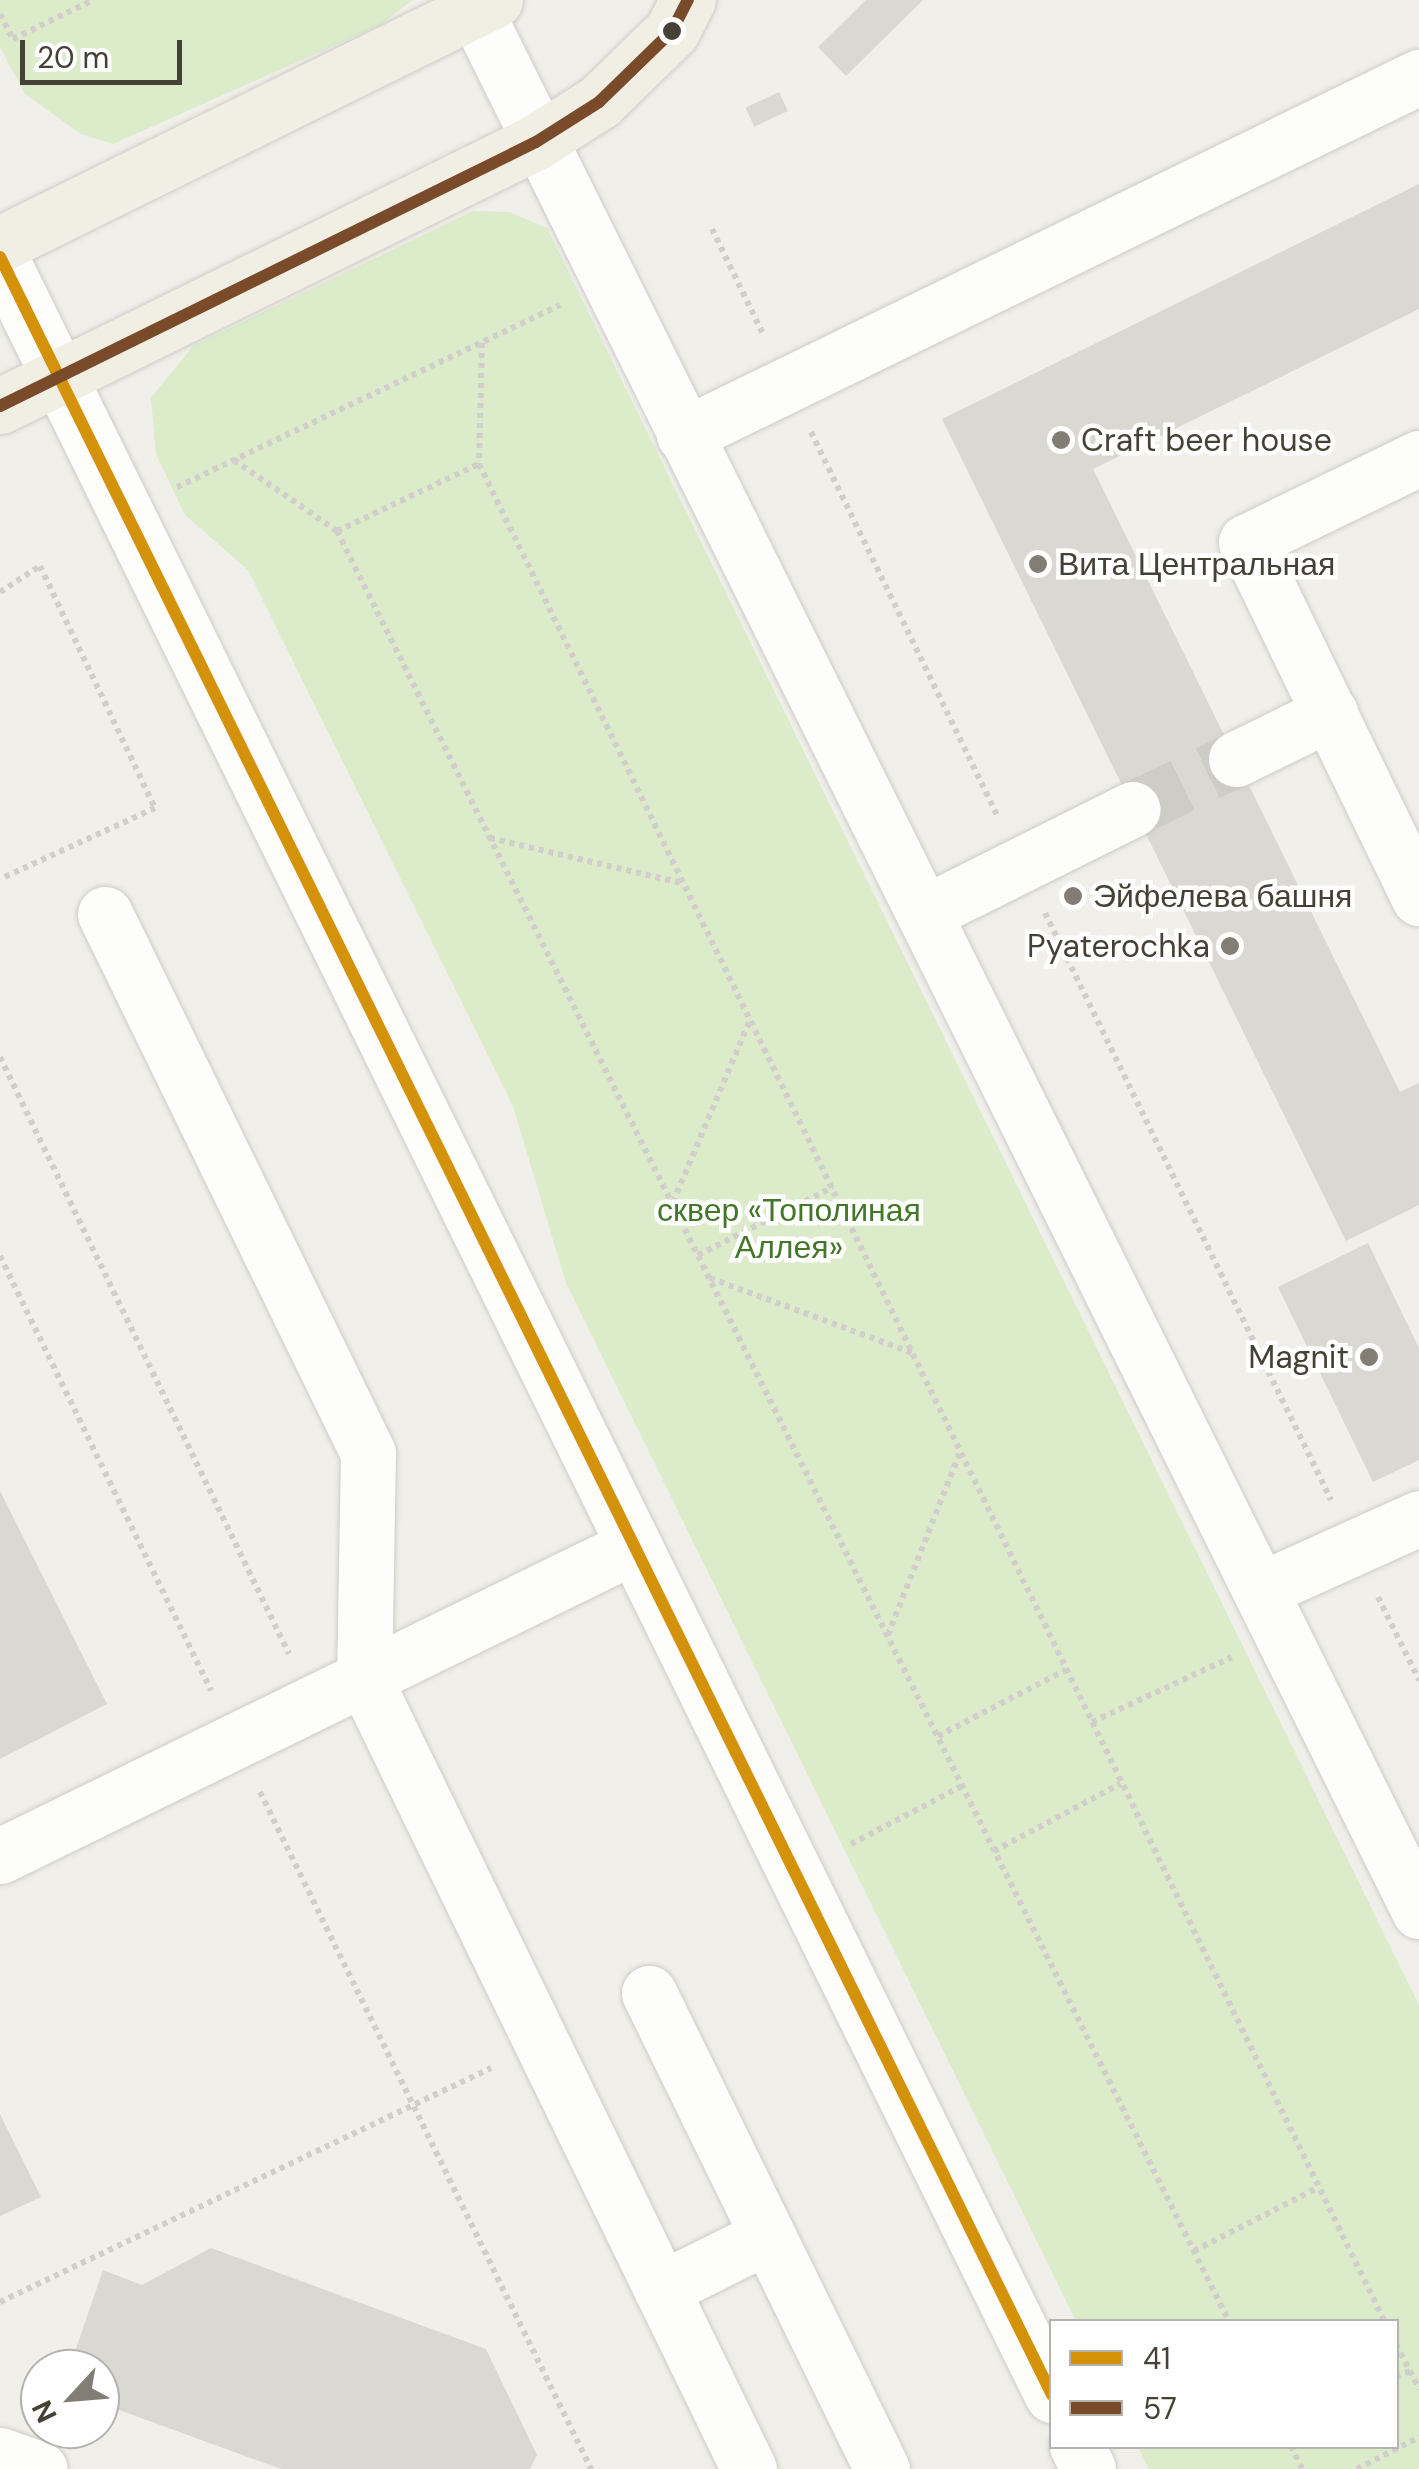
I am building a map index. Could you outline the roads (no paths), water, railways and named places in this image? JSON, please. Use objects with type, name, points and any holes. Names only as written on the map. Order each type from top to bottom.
[{"type":"main road","points":[[0,406],[536,142],[599,102],[672,31],[688,0]]},
{"type":"main road","points":[[0,244],[480,3]]},
{"type":"street","points":[[480,3],[536,142],[1262,1588],[1419,1911]]},
{"type":"street","points":[[684,435],[1419,77]]},
{"type":"street","points":[[0,257],[1049,2389]]},
{"type":"street","points":[[1419,458],[1246,542],[1419,898]]},
{"type":"street","points":[[1236,759],[1330,713]]},
{"type":"street","points":[[924,913],[1133,810]]},
{"type":"street","points":[[105,914],[368,1453],[364,1678],[749,2469]]},
{"type":"street","points":[[1262,1588],[1419,1518]]},
{"type":"street","points":[[0,1856],[634,1546]]},
{"type":"street","points":[[649,1992],[882,2469]]},
{"type":"street","points":[[662,2289],[768,2236]]},
{"type":"street","points":[[0,2455],[40,2469]]},
{"type":"tunnel","points":[[1133,809],[1236,759]]},
{"type":"place","name":"Craft beer house","points":[[1061,440]]},
{"type":"place","name":"Вита Центральная","points":[[1038,564]]},
{"type":"place","name":"Эйфелева башня","points":[[1073,896]]},
{"type":"place","name":"Pyaterochka","points":[[1230,946]]},
{"type":"place","name":"Magnit","points":[[1369,1357]]},
{"type":"park label","name":"сквер «Тополиная Аллея»","points":[[789,1230]]}]
